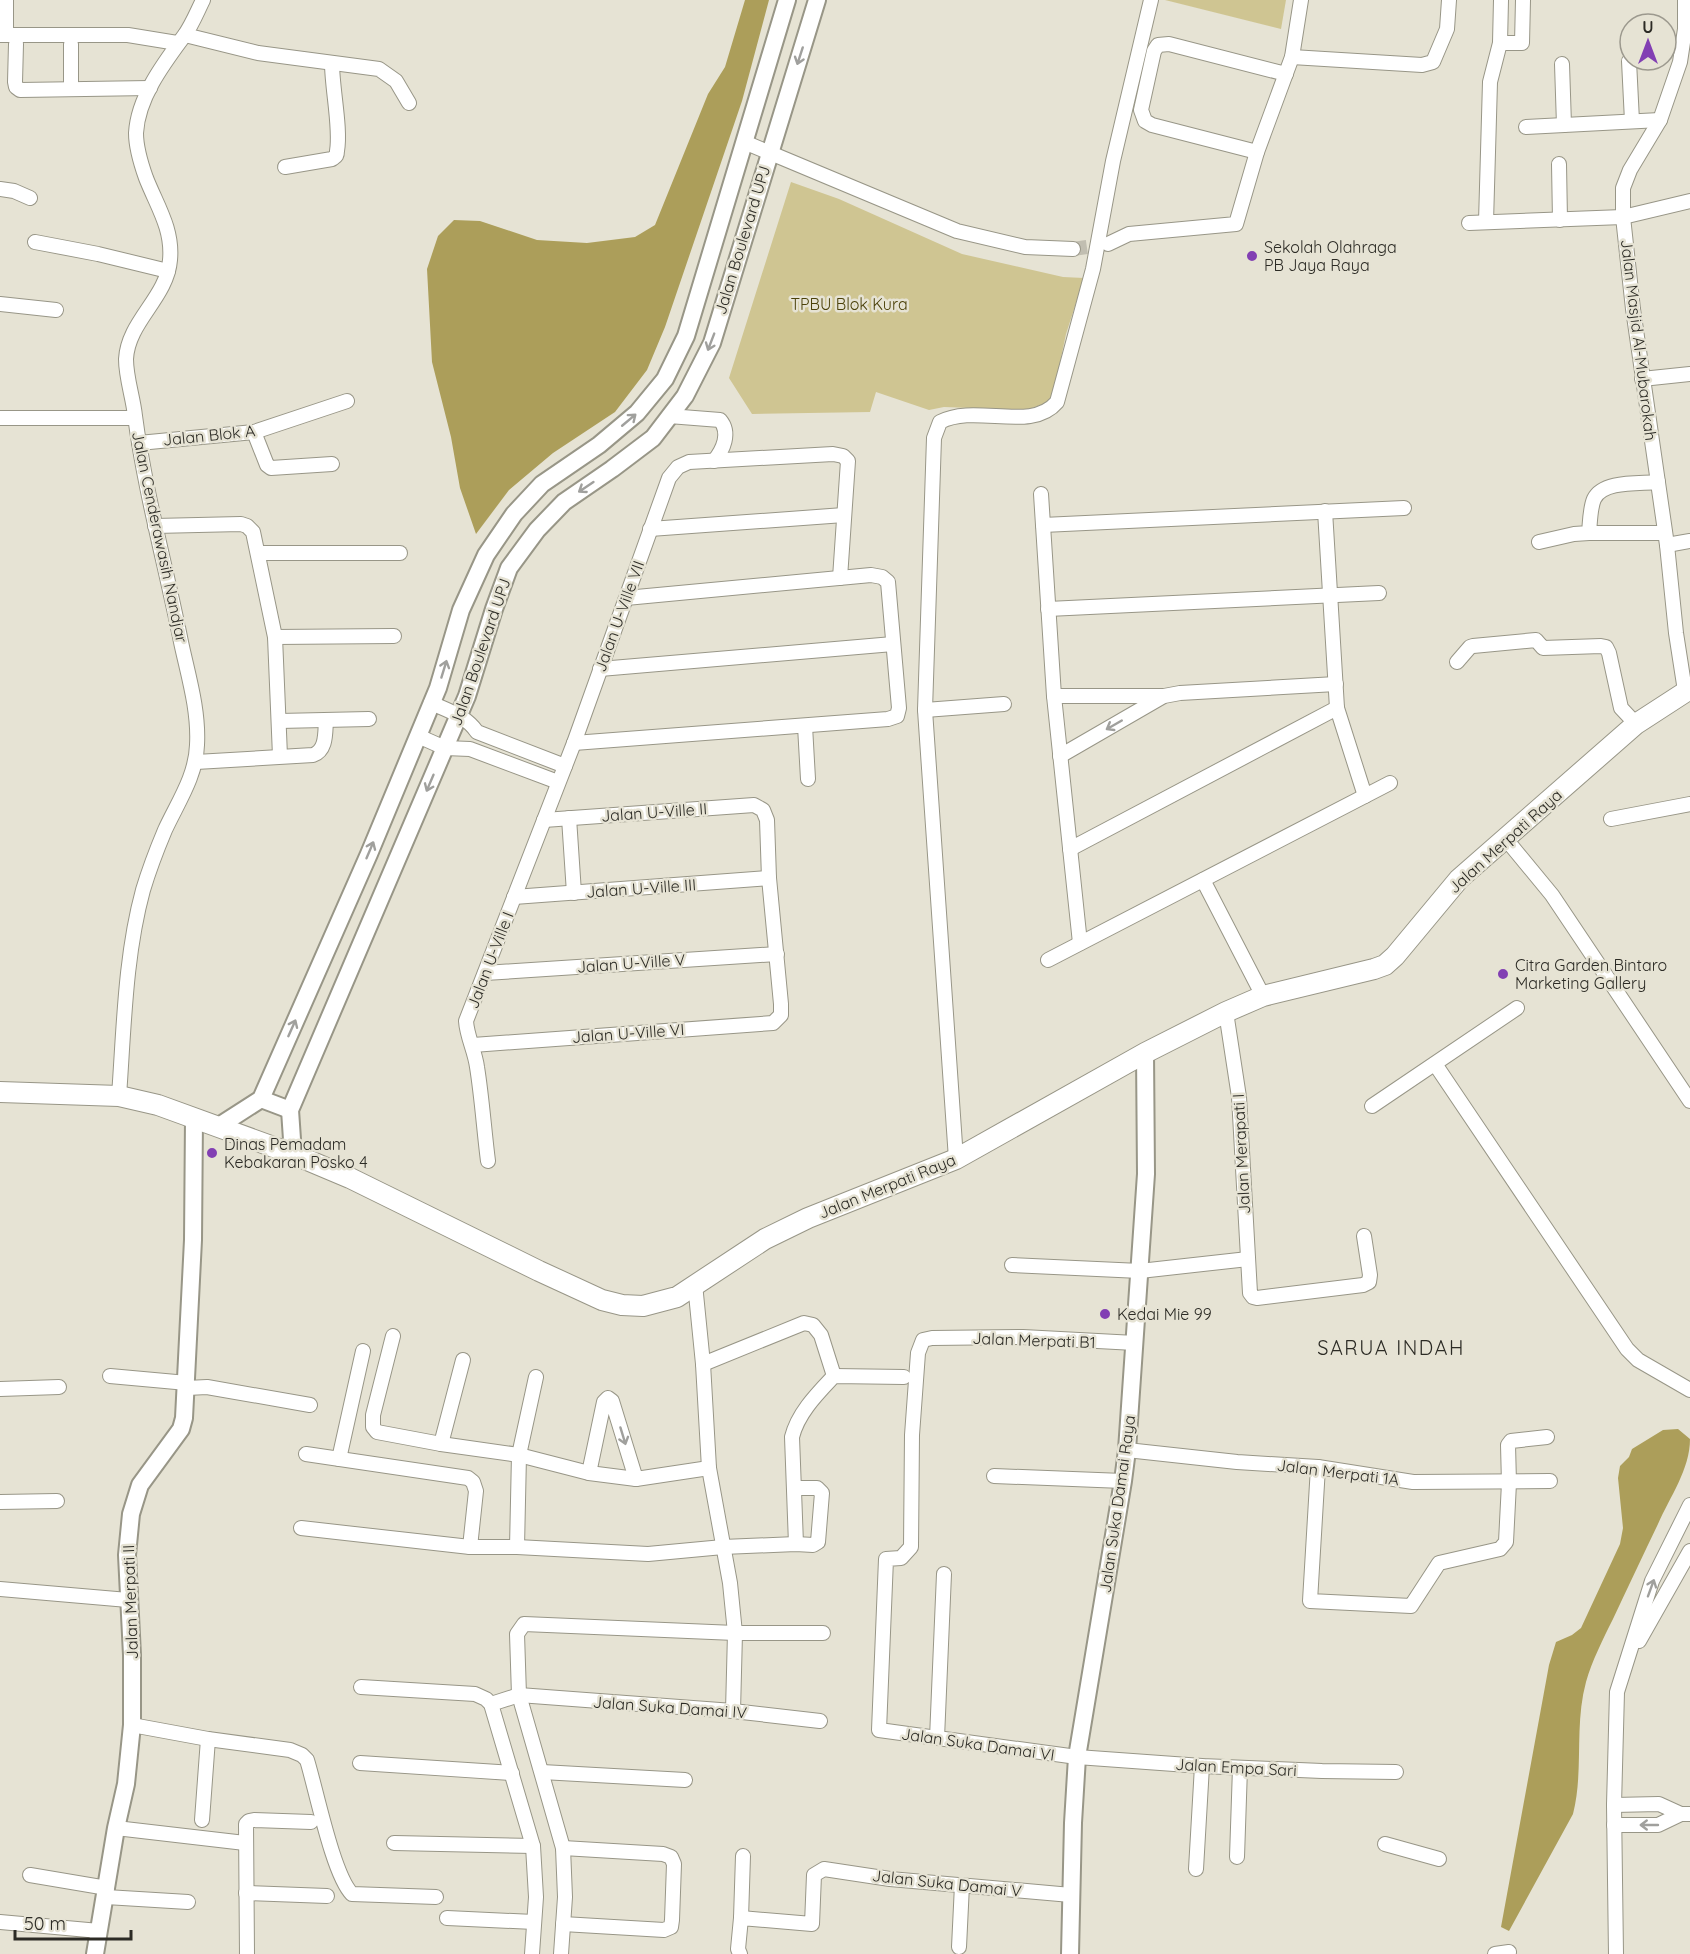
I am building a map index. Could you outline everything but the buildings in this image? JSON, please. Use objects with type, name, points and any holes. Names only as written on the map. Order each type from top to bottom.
[{"type":"main road","name":"Jalan Merpati Raya","points":[[0,1092],[119,1096],[158,1105],[293,1154],[350,1178],[602,1300],[622,1305],[643,1306],[677,1297],[765,1239],[808,1218],[956,1159],[1145,1053],[1226,1012],[1263,996],[1374,969],[1385,964],[1395,956],[1460,879],[1636,724],[1688,690]]},
{"type":"street","points":[[6,0],[7,38],[18,88],[150,88]]},
{"type":"street","name":"Jalan Cenderawasih Nandjar","points":[[119,1096],[130,961],[141,899],[165,831],[196,762],[197,733],[191,689],[155,526],[127,367],[128,344],[139,322],[157,296],[168,271],[170,260],[169,232],[146,177],[136,133],[150,88],[203,0]]},
{"type":"street","name":"Jalan Boulevard UPJ","points":[[261,1099],[369,854],[438,688],[461,610],[486,555],[514,514],[542,484],[598,445],[637,413],[665,379],[686,336],[787,0]]},
{"type":"street","name":"Jalan Boulevard UPJ","points":[[293,1154],[290,1110],[467,696],[509,568],[537,530],[564,502],[653,438],[685,396],[711,343],[817,0]]},
{"type":"street","points":[[956,1159],[925,710],[934,438],[940,422],[950,417],[980,414],[1027,417],[1050,411],[1057,402],[1093,269],[1113,161],[1151,0]]},
{"type":"street","points":[[1108,244],[1129,234],[1236,224],[1257,152],[1292,57],[1301,0]]},
{"type":"street","points":[[1292,57],[1422,64],[1433,62],[1448,29],[1449,0]]},
{"type":"street","points":[[1486,222],[1490,82],[1500,43],[1501,0]]},
{"type":"street","points":[[1500,43],[1522,43],[1523,0]]},
{"type":"street","name":"Jalan Masjid Al-Mubarokah","points":[[1685,0],[1686,54],[1660,120],[1630,170],[1623,188],[1623,217],[1642,380],[1666,539],[1683,632],[1688,690]]},
{"type":"street","points":[[7,38],[128,35],[181,39],[258,53],[379,69],[388,73],[396,81],[409,103]]},
{"type":"street","points":[[71,44],[71,89]]},
{"type":"street","points":[[1257,152],[1152,125],[1145,121],[1141,110],[1154,51],[1158,45],[1169,44],[1286,74]]},
{"type":"street","points":[[285,167],[332,159],[336,156],[337,134],[332,63]]},
{"type":"street","points":[[1562,64],[1564,125]]},
{"type":"street","points":[[1630,72],[1632,121]]},
{"type":"street","points":[[1526,127],[1660,120]]},
{"type":"street","points":[[744,142],[957,231],[1024,247],[1073,249]]},
{"type":"street","points":[[1559,164],[1560,220]]},
{"type":"street","points":[[0,189],[14,191],[30,198]]},
{"type":"street","points":[[1469,223],[1623,217],[1690,201]]},
{"type":"street","points":[[35,242],[168,271]]},
{"type":"street","points":[[0,304],[56,310]]},
{"type":"street","points":[[1642,380],[1690,374]]},
{"type":"street","name":"Jalan Blok A","points":[[139,442],[254,432],[347,401]]},
{"type":"street","points":[[669,417],[720,420],[724,424],[724,444],[723,450],[714,461]]},
{"type":"street","points":[[0,418],[135,418]]},
{"type":"street","points":[[254,432],[267,465],[271,468],[332,465]]},
{"type":"street","points":[[714,461],[833,453],[843,456],[848,461],[840,578]]},
{"type":"street","name":"Jalan U-Ville VII","points":[[565,766],[669,478],[678,467],[689,462],[714,461]]},
{"type":"street","points":[[1589,533],[1594,500],[1602,490],[1613,486],[1658,482]]},
{"type":"street","points":[[1041,494],[1054,696],[1080,943]]},
{"type":"street","points":[[1043,525],[1404,508]]},
{"type":"street","points":[[1325,512],[1337,708],[1365,796]]},
{"type":"street","points":[[650,529],[844,514]]},
{"type":"street","points":[[155,526],[241,524],[248,526],[253,532],[275,637],[280,756]]},
{"type":"street","points":[[1539,542],[1589,533],[1690,541]]},
{"type":"street","points":[[259,553],[400,553]]},
{"type":"street","points":[[574,743],[805,726],[888,719],[897,716],[899,708],[888,582],[882,577],[871,575],[626,598]]},
{"type":"street","points":[[1048,609],[1379,593]]},
{"type":"street","points":[[275,637],[394,636]]},
{"type":"street","points":[[1457,662],[1473,646],[1536,640],[1543,648],[1606,647],[1622,708],[1636,724]]},
{"type":"street","points":[[600,669],[893,644]]},
{"type":"street","points":[[1054,696],[1164,696],[1180,693],[1336,684]]},
{"type":"street","points":[[1060,756],[1164,696]]},
{"type":"street","points":[[431,703],[459,715],[471,723],[477,732],[565,766]]},
{"type":"street","points":[[925,710],[1004,704]]},
{"type":"street","points":[[1070,849],[1337,708]]},
{"type":"street","points":[[279,721],[369,719]]},
{"type":"street","points":[[196,762],[318,753],[323,747],[326,720]]},
{"type":"street","points":[[805,726],[808,779]]},
{"type":"street","points":[[470,749],[477,732]]},
{"type":"street","points":[[418,736],[445,748],[470,749],[558,782]]},
{"type":"street","name":"Jalan U-Ville I","points":[[488,1161],[477,1064],[473,1045],[467,1033],[466,1021],[565,766]]},
{"type":"street","points":[[1048,960],[1390,783]]},
{"type":"street","points":[[1611,819],[1690,804]]},
{"type":"street","name":"Jalan U-Ville II","points":[[544,820],[754,805],[763,810],[768,820],[769,878]]},
{"type":"street","points":[[569,818],[574,893]]},
{"type":"street","points":[[1506,838],[1552,895],[1690,1101]]},
{"type":"street","points":[[769,878],[777,954]]},
{"type":"street","name":"Jalan U-Ville III","points":[[514,897],[769,878]]},
{"type":"street","points":[[1203,880],[1263,996]]},
{"type":"street","name":"Jalan U-Ville V","points":[[485,973],[777,954]]},
{"type":"street","name":"Jalan U-Ville VI","points":[[473,1045],[773,1023],[780,1015],[781,1004],[777,954]]},
{"type":"street","points":[[1372,1106],[1518,1008]]},
{"type":"street","name":"Jalan Merapati I","points":[[1226,1012],[1239,1097],[1250,1293],[1253,1297],[1363,1285],[1368,1282],[1370,1275],[1364,1236]]},
{"type":"street","name":"Jalan Suka Damai Raya","points":[[1070,1954],[1077,1757],[1127,1450],[1146,1174],[1145,1053]]},
{"type":"street","points":[[1435,1064],[1627,1349],[1638,1360],[1690,1390]]},
{"type":"street","points":[[219,1126],[261,1099],[290,1110]]},
{"type":"street","name":"Jalan Merpati II","points":[[95,1954],[116,1828],[126,1784],[132,1725],[128,1537],[134,1501],[140,1485],[180,1429],[184,1418],[193,1231],[194,1118]]},
{"type":"street","points":[[1012,1265],[1140,1270],[1248,1258]]},
{"type":"street","points":[[695,1284],[703,1364],[709,1468],[730,1583],[735,1633],[733,1711]]},
{"type":"street","points":[[703,1364],[804,1323],[813,1325],[821,1335],[834,1376]]},
{"type":"street","points":[[393,1336],[374,1415],[373,1427],[377,1432],[519,1455],[589,1473],[636,1479],[709,1468]]},
{"type":"street","name":"Jalan Merpati B1","points":[[879,1730],[886,1559],[901,1558],[911,1547],[912,1435],[918,1353],[923,1340],[1023,1337],[1135,1343]]},
{"type":"street","points":[[339,1459],[363,1351]]},
{"type":"street","points":[[441,1444],[463,1360]]},
{"type":"street","points":[[110,1376],[207,1387],[310,1405]]},
{"type":"street","points":[[796,1544],[792,1437],[794,1428],[812,1399],[834,1376],[904,1377]]},
{"type":"street","points":[[517,1547],[519,1455],[537,1377]]},
{"type":"street","points":[[0,1389],[59,1388]]},
{"type":"street","points":[[589,1473],[604,1401],[608,1398],[612,1401],[636,1479]]},
{"type":"street","points":[[1318,1467],[1310,1601],[1411,1606],[1439,1563],[1500,1549],[1506,1542],[1509,1483],[1507,1449],[1511,1441],[1547,1437]]},
{"type":"street","name":"Jalan Merpati 1A","points":[[1127,1450],[1237,1462],[1318,1467],[1413,1482],[1550,1481]]},
{"type":"street","points":[[306,1454],[468,1478],[473,1482],[476,1491],[470,1547]]},
{"type":"street","points":[[994,1476],[1123,1481]]},
{"type":"street","points":[[301,1528],[470,1547],[517,1547],[648,1554],[723,1547],[813,1545],[818,1542],[822,1493],[817,1488],[794,1488]]},
{"type":"street","points":[[0,1502],[57,1501]]},
{"type":"street","points":[[1616,1954],[1614,1805],[1617,1692],[1652,1581],[1689,1511]]},
{"type":"street","points":[[1625,1663],[1690,1551]]},
{"type":"street","points":[[937,1738],[944,1574]]},
{"type":"street","points":[[0,1589],[128,1600]]},
{"type":"street","points":[[561,1954],[565,1897],[563,1848],[518,1696],[517,1634],[524,1624],[735,1633],[823,1633]]},
{"type":"street","points":[[361,1687],[475,1694],[494,1703],[518,1696]]},
{"type":"street","name":"Jalan Suka Damai IV","points":[[518,1696],[733,1711],[820,1720]]},
{"type":"street","points":[[494,1703],[533,1846],[536,1897],[532,1954]]},
{"type":"street","points":[[132,1725],[208,1739],[290,1750],[302,1755],[307,1760],[334,1857],[347,1889],[352,1894],[436,1897]]},
{"type":"street","name":"Jalan Suka Damai VI","points":[[879,1730],[1077,1757]]},
{"type":"street","points":[[202,1820],[208,1739]]},
{"type":"street","name":"Jalan Empa Sari","points":[[1077,1757],[1202,1766],[1396,1772]]},
{"type":"street","points":[[360,1763],[512,1773]]},
{"type":"street","points":[[1196,1869],[1202,1766]]},
{"type":"street","points":[[1237,1857],[1240,1767]]},
{"type":"street","points":[[542,1772],[685,1780]]},
{"type":"street","points":[[1614,1805],[1659,1804],[1685,1814]]},
{"type":"street","points":[[1614,1825],[1658,1826],[1685,1814]]},
{"type":"street","points":[[247,1954],[245,1828],[249,1821],[311,1822]]},
{"type":"street","points":[[116,1828],[245,1843]]},
{"type":"street","points":[[394,1843],[533,1846]]},
{"type":"street","points":[[1385,1844],[1439,1859]]},
{"type":"street","points":[[563,1848],[663,1854],[671,1857],[674,1864],[671,1927],[664,1930],[563,1924]]},
{"type":"street","points":[[740,1954],[738,1949],[743,1856]]},
{"type":"street","name":"Jalan Suka Damai V","points":[[741,1918],[812,1924],[814,1875],[824,1869],[890,1879],[1071,1895]]},
{"type":"street","points":[[30,1875],[106,1892],[188,1902]]},
{"type":"street","points":[[959,1947],[962,1886]]},
{"type":"street","points":[[246,1893],[327,1896]]},
{"type":"street","points":[[447,1918],[534,1922]]},
{"type":"street","points":[[0,1922],[99,1931]]},
{"type":"green space","points":[[1165,0],[1286,0],[1281,29]]},
{"type":"green space","name":"TPBU Blok Kura","points":[[791,182],[839,199],[962,254],[1063,277],[1084,278],[1066,334],[1054,391],[1047,403],[1026,410],[944,407],[929,410],[876,392],[870,412],[752,414],[729,378]]},
{"type":"shaded area","points":[[745,0],[769,0],[742,101],[665,327],[647,370],[615,412],[553,453],[509,490],[476,534],[460,488],[451,437],[432,362],[427,269],[438,236],[454,220],[480,221],[537,240],[587,243],[635,237],[655,225],[708,94],[725,67]]},
{"type":"shaded area","points":[[1678,1429],[1690,1439],[1683,1472],[1602,1642],[1586,1682],[1580,1715],[1578,1781],[1573,1814],[1509,1931],[1501,1927],[1549,1665],[1556,1642],[1581,1628],[1620,1544],[1623,1528],[1618,1478],[1620,1466],[1629,1457],[1632,1449],[1663,1430]]},
{"type":"tunnel","points":[[1073,249],[1108,244]]},
{"type":"place","name":"Sekolah Olahraga PB Jaya Raya","points":[[1252,256]]},
{"type":"place","name":"Citra Garden Bintaro Marketing Gallery","points":[[1503,974]]},
{"type":"place","name":"Dinas Pemadam Kebakaran Posko 4","points":[[212,1153]]},
{"type":"place","name":"Kedai Mie 99","points":[[1105,1314]]},
{"type":"district","name":"SARUA INDAH","points":[[1391,1347]]}]
